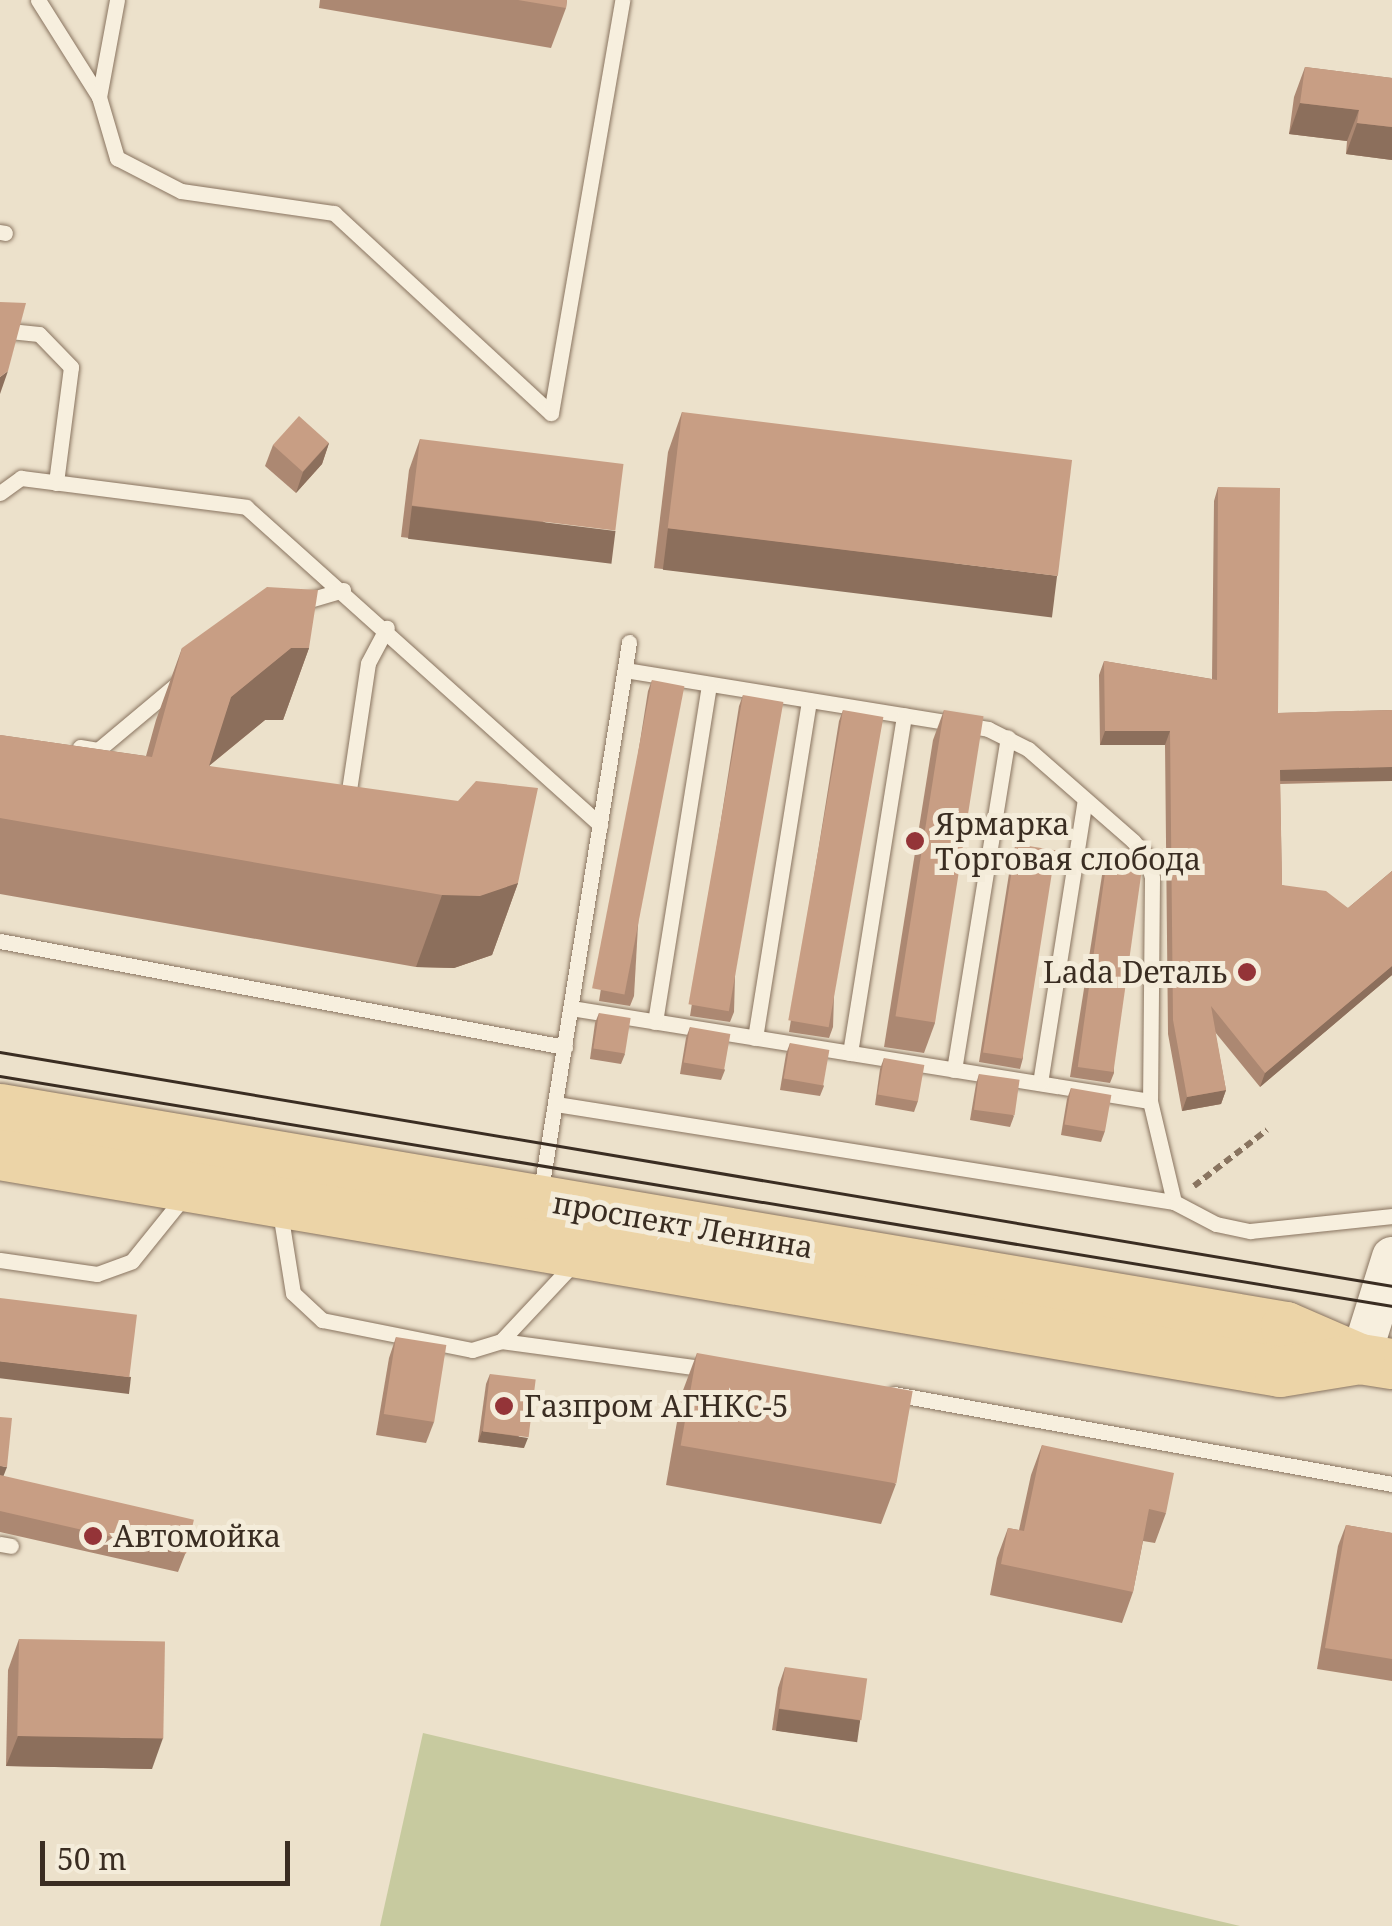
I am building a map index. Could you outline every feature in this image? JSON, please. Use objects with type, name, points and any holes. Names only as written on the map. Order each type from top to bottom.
[{"type":"main road","name":"проспект Ленина","points":[[0,1109],[536,1223],[583,1254],[1280,1372],[1376,1362]]},
{"type":"main road","name":"проспект Ленина","points":[[0,1155],[278,1203],[536,1223],[1286,1327],[1376,1362]]},
{"type":"street","points":[[1376,1362],[1392,1257]]},
{"type":"lane","points":[[38,0],[99,97],[116,158],[181,191],[334,213],[551,413],[622,0]]},
{"type":"lane","points":[[99,97],[116,0]]},
{"type":"lane","points":[[0,330],[38,334],[71,367],[56,482]]},
{"type":"lane","points":[[0,492],[21,478],[246,508],[387,628],[600,826]]},
{"type":"lane","points":[[276,610],[343,590]]},
{"type":"lane","points":[[348,797],[368,663],[387,628]]},
{"type":"lane","points":[[536,1223],[629,642]]},
{"type":"lane","points":[[625,670],[1008,737],[1085,800],[1150,866],[1150,1101],[1174,1202]]},
{"type":"lane","points":[[59,744],[98,750],[186,676]]},
{"type":"lane","points":[[656,1022],[709,684]]},
{"type":"lane","points":[[755,1038],[809,700]]},
{"type":"lane","points":[[850,1053],[904,716]]},
{"type":"lane","points":[[954,1070],[1008,737]]},
{"type":"lane","points":[[331,802],[348,797],[366,800]]},
{"type":"lane","points":[[1040,1084],[1085,800]]},
{"type":"lane","points":[[0,941],[564,1047]]},
{"type":"lane","points":[[571,1008],[1150,1101]]},
{"type":"lane","points":[[556,1104],[1174,1202],[1216,1224],[1250,1232],[1392,1216]]},
{"type":"lane","points":[[0,1260],[97,1274],[114,1268],[132,1261],[191,1187]]},
{"type":"lane","points":[[278,1203],[293,1292],[322,1320],[472,1350],[500,1341],[734,1372]]},
{"type":"lane","points":[[500,1341],[583,1254]]},
{"type":"lane","points":[[870,1391],[1392,1484]]},
{"type":"path","points":[[1174,1202],[1267,1130]]},
{"type":"green space","points":[[423,1733],[1240,1926],[380,1926]]},
{"type":"building","points":[[518,0],[567,0],[566,8]]},
{"type":"building","points":[[1305,67],[1392,78],[1392,127],[1357,123],[1359,110],[1300,103]]},
{"type":"building","points":[[0,302],[26,303],[8,371],[0,377]]},
{"type":"building","points":[[682,412],[1072,460],[1058,576],[668,528]]},
{"type":"building","points":[[299,416],[329,443],[303,472],[273,445]]},
{"type":"building","points":[[420,439],[623,464],[615,530],[412,506]]},
{"type":"building","points":[[1218,487],[1280,488],[1278,713],[1392,710],[1392,767],[1280,770],[1282,885],[1326,891],[1348,908],[1392,871],[1392,966],[1265,1073],[1211,1006],[1226,1090],[1187,1097],[1173,1020],[1170,731],[1105,731],[1104,661],[1217,680]]},
{"type":"building","points":[[267,587],[318,590],[309,648],[291,648],[231,697],[209,766],[458,801],[476,781],[538,788],[518,883],[480,896],[442,895],[0,818],[0,735],[152,757],[182,648]]},
{"type":"building","points":[[652,680],[684,686],[624,995],[592,988]]},
{"type":"building","points":[[743,695],[783,702],[729,1011],[688,1004]]},
{"type":"building","points":[[843,710],[883,717],[829,1027],[788,1020]]},
{"type":"building","points":[[944,710],[984,716],[935,1022],[896,1016]]},
{"type":"building","points":[[1016,844],[1056,850],[1022,1059],[983,1052]]},
{"type":"building","points":[[1107,859],[1143,864],[1113,1072],[1078,1067]]},
{"type":"building","points":[[599,1013],[631,1018],[625,1054],[593,1049]]},
{"type":"building","points":[[690,1027],[730,1034],[724,1070],[684,1062]]},
{"type":"building","points":[[790,1043],[829,1050],[823,1085],[784,1078]]},
{"type":"building","points":[[884,1058],[924,1065],[918,1102],[878,1094]]},
{"type":"building","points":[[979,1074],[1020,1080],[1015,1115],[974,1110]]},
{"type":"building","points":[[1071,1088],[1111,1095],[1105,1132],[1065,1124]]},
{"type":"building","points":[[0,1298],[137,1315],[129,1377],[0,1361]]},
{"type":"building","points":[[396,1337],[446,1345],[434,1422],[384,1414]]},
{"type":"building","points":[[697,1353],[913,1391],[896,1484],[681,1446]]},
{"type":"building","points":[[490,1374],[536,1380],[529,1437],[483,1432]]},
{"type":"building","points":[[0,1417],[12,1418],[7,1467],[0,1466]]},
{"type":"building","points":[[1042,1445],[1174,1473],[1166,1513],[1149,1509],[1133,1592],[1001,1564],[1008,1528],[1024,1531]]},
{"type":"building","points":[[0,1475],[194,1520],[186,1554],[0,1511]]},
{"type":"building","points":[[1346,1525],[1392,1533],[1392,1659],[1325,1648]]},
{"type":"building","points":[[19,1639],[165,1642],[163,1739],[17,1736]]},
{"type":"building","points":[[785,1667],[867,1679],[861,1720],[779,1709]]},
{"type":"tram line","points":[[0,1052],[1392,1286]]},
{"type":"tram line","points":[[0,1076],[1392,1306]]},
{"type":"place","name":"Ярмарка Торговая слобода","points":[[915,841]]},
{"type":"place","name":"Lada Dеталь","points":[[1247,972]]},
{"type":"place","name":"Газпром АГНКС-5","points":[[504,1406]]},
{"type":"place","name":"Автомойка","points":[[93,1536]]}]
